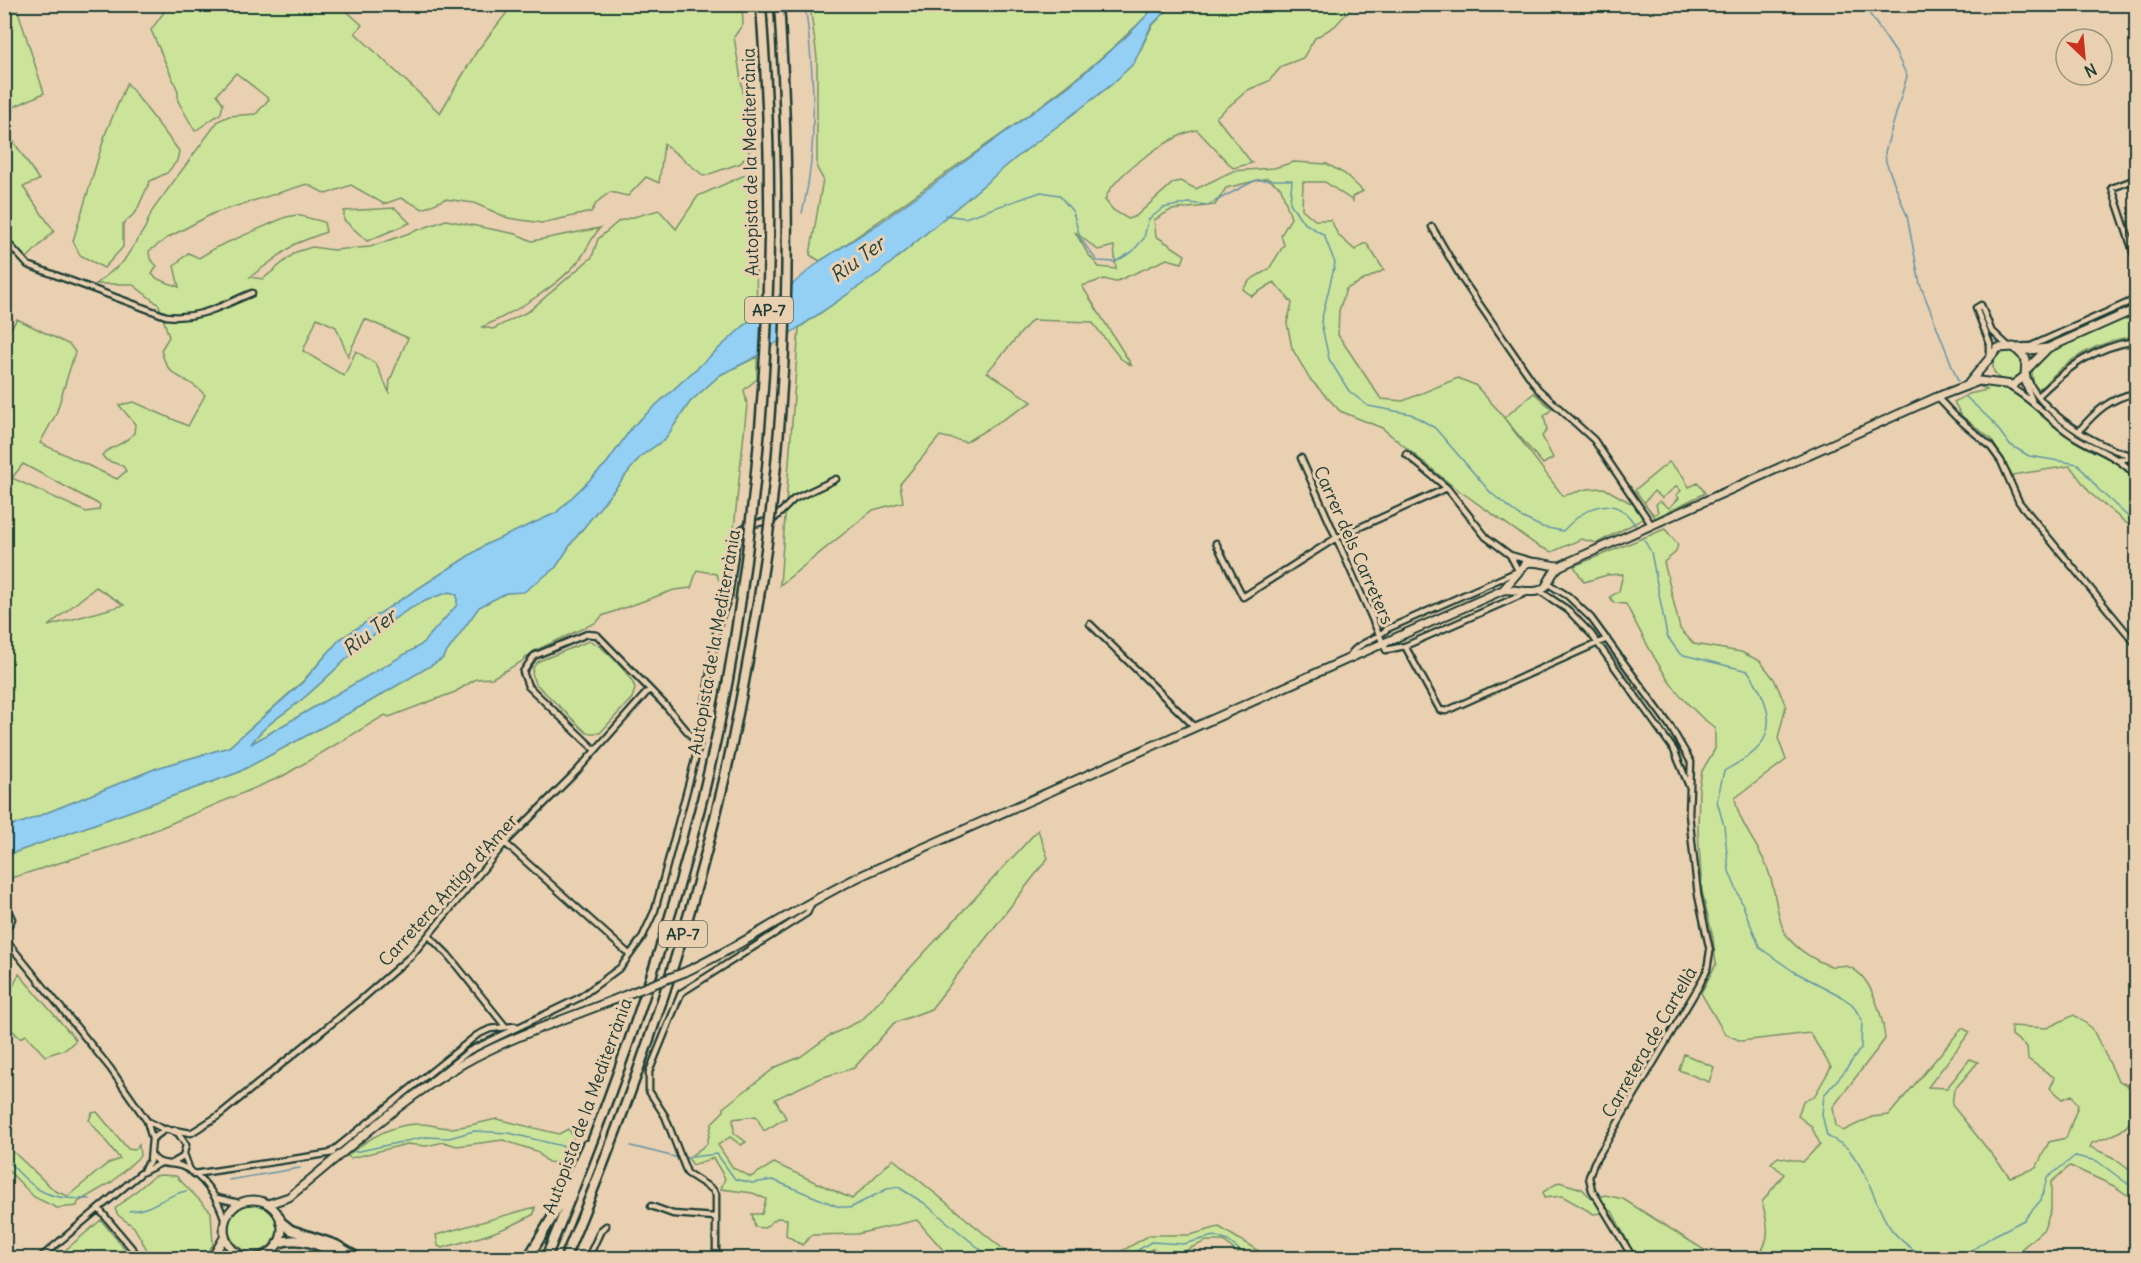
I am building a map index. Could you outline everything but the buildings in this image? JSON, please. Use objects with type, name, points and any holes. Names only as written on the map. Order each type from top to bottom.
[{"type":"highway","name":"Autopista de la Mediterrània","points":[[546,1258],[598,1127],[643,1003],[685,864],[723,705],[741,598],[759,458],[769,312],[770,150],[761,4]]},
{"type":"highway","name":"Autopista de la Mediterrània","points":[[565,1258],[620,1120],[678,951],[722,791],[739,715],[759,597],[777,460],[787,311],[788,178],[779,4]]},
{"type":"highway","points":[[528,1258],[556,1211],[579,1157],[598,1127]]},
{"type":"highway","points":[[280,1220],[291,1230],[336,1245],[358,1258]]},
{"type":"highway","points":[[275,1246],[288,1240],[310,1242],[343,1258]]},
{"type":"main road","points":[[1970,383],[1998,348],[2048,348],[2136,309]]},
{"type":"main road","points":[[2014,348],[2026,359],[2025,374]]},
{"type":"main road","points":[[212,1258],[225,1236],[225,1222],[230,1211],[239,1203],[254,1200],[268,1204],[289,1197],[418,1094],[448,1073],[494,1048],[685,972],[731,949],[813,900],[876,868],[1349,658],[1382,640],[1503,590],[1540,591],[1560,566],[1937,397],[1970,383],[1994,381],[2008,386],[2025,374],[2048,348]]},
{"type":"main road","points":[[1989,359],[1988,373],[1994,381]]},
{"type":"main road","points":[[1503,590],[1526,563],[1532,561],[1560,566]]},
{"type":"main road","points":[[1542,564],[1548,580]]},
{"type":"main road","points":[[1518,572],[1526,591]]},
{"type":"main road","points":[[212,1258],[237,1252],[258,1258],[275,1246],[280,1220],[289,1197]]},
{"type":"main road","points":[[268,1204],[280,1220]]},
{"type":"main road","points":[[225,1236],[237,1252]]},
{"type":"street","points":[[2136,179],[2112,188],[2135,250],[2136,260]]},
{"type":"street","points":[[1432,227],[1462,279],[1538,389],[1594,440],[1649,525]]},
{"type":"street","points":[[4,239],[28,265],[166,316],[194,317],[206,314],[252,293]]},
{"type":"street","points":[[1989,359],[1990,344],[1976,308],[1981,305],[1991,330],[2014,348],[2031,346],[2136,299]]},
{"type":"street","points":[[2038,396],[2058,376],[2083,358],[2108,346],[2136,341]]},
{"type":"street","points":[[2025,374],[2038,396],[2079,431],[2121,453],[2136,457]]},
{"type":"street","points":[[2025,374],[2033,402]]},
{"type":"street","points":[[2008,386],[2033,402],[2072,435],[2118,459],[2132,472],[2136,480]]},
{"type":"street","points":[[2079,431],[2100,407],[2121,396],[2136,393]]},
{"type":"street","points":[[1937,397],[1990,446],[2001,461],[2019,502],[2136,644]]},
{"type":"street","points":[[1406,454],[1447,488],[1486,537],[1510,555],[1532,561]]},
{"type":"street","points":[[2118,459],[2136,457]]},
{"type":"street","points":[[2132,472],[2136,457]]},
{"type":"street","name":"Carrer dels Carreters","points":[[1301,458],[1382,640]]},
{"type":"street","points":[[418,1094],[464,1054],[596,988],[614,974],[642,938],[655,910],[699,745],[717,628],[729,596],[738,532],[748,525],[773,520],[801,495],[836,479]]},
{"type":"street","points":[[1216,543],[1243,597],[1336,538],[1447,488]]},
{"type":"street","points":[[1510,555],[1518,572],[1387,629],[1382,640],[1386,650],[1405,646],[1526,591]]},
{"type":"street","points":[[1548,580],[1587,612],[1679,739],[1691,762],[1688,766],[1681,766]]},
{"type":"street","name":"Carretera de Cartellà","points":[[1540,591],[1568,610],[1598,643],[1670,744],[1689,787]]},
{"type":"street","points":[[1090,624],[1195,727]]},
{"type":"street","points":[[595,750],[528,686],[523,672],[534,656],[593,633],[699,745]]},
{"type":"street","points":[[1405,646],[1440,710],[1446,711],[1607,639]]},
{"type":"street","name":"Carretera Antiga d'Amer","points":[[192,1132],[218,1116],[394,972],[429,936],[505,843],[649,690]]},
{"type":"street","name":"Carretera de Cartellà","points":[[1633,1258],[1592,1190],[1589,1177],[1594,1163],[1699,986],[1710,960],[1698,896],[1689,787],[1691,762]]},
{"type":"street","points":[[505,843],[630,955]]},
{"type":"street","points":[[716,1258],[715,1192],[687,1173],[664,1116],[648,1089],[649,1072],[681,993],[738,959],[807,913],[813,900]]},
{"type":"street","points":[[4,903],[10,910],[12,919],[4,933]]},
{"type":"street","points":[[429,936],[448,955],[504,1026]]},
{"type":"street","points":[[4,938],[93,1045],[147,1121],[152,1139],[150,1161],[141,1173],[40,1258]]},
{"type":"street","points":[[330,1153],[471,1039],[483,1032],[504,1026],[518,1026]]},
{"type":"street","points":[[147,1121],[164,1130],[192,1132],[184,1154],[179,1161],[171,1164]]},
{"type":"street","points":[[152,1139],[164,1130]]},
{"type":"street","points":[[174,1130],[182,1136],[186,1145]]},
{"type":"street","points":[[151,1151],[161,1163]]},
{"type":"street","points":[[141,1173],[161,1163],[171,1164],[192,1172],[346,1152]]},
{"type":"street","points":[[184,1154],[192,1172],[217,1198],[225,1222]]},
{"type":"street","points":[[217,1198],[239,1203]]},
{"type":"street","points":[[651,1206],[673,1214],[715,1217]]},
{"type":"street","points":[[99,1209],[140,1258]]},
{"type":"street","points":[[588,1258],[601,1230],[606,1226]]},
{"type":"street","points":[[273,1258],[275,1246]]},
{"type":"green space","points":[[1053,4],[1157,5],[1113,48],[1017,124],[820,261],[810,255],[823,179],[817,168],[817,58],[810,5],[1041,5],[1039,8]]},
{"type":"green space","points":[[169,5],[340,5],[362,25],[355,33],[440,113],[477,51],[509,10],[506,5],[742,5],[743,24],[734,37],[752,147],[741,163],[704,176],[664,144],[659,183],[646,177],[628,196],[610,192],[597,202],[591,212],[542,223],[508,218],[474,203],[445,199],[423,209],[401,198],[384,204],[351,185],[326,194],[307,184],[214,213],[169,237],[149,251],[150,259],[157,266],[152,274],[158,279],[179,287],[174,266],[188,253],[199,258],[217,247],[286,217],[297,215],[324,222],[326,232],[295,244],[250,277],[263,279],[296,252],[312,247],[333,250],[370,247],[446,220],[516,234],[532,241],[600,228],[582,256],[563,277],[522,306],[482,327],[493,329],[529,311],[592,257],[598,239],[619,221],[659,210],[676,229],[698,196],[754,171],[757,314],[633,426],[607,463],[556,513],[487,544],[340,639],[303,681],[229,747],[157,768],[24,822],[5,827],[5,337],[17,319],[70,345],[75,352],[56,414],[40,443],[117,479],[126,471],[123,466],[106,460],[102,455],[130,437],[134,433],[135,424],[119,405],[134,402],[188,426],[205,395],[191,383],[173,373],[164,361],[161,350],[169,337],[159,305],[132,284],[96,284],[123,262],[145,228],[152,211],[218,121],[229,116],[256,114],[269,99],[236,73],[217,94],[223,104],[221,113],[195,131],[178,101],[178,91],[151,30]],"holes":[[[317,318],[336,327],[348,356],[365,319],[408,338],[390,380],[389,392],[376,364],[356,351],[344,376],[303,351]],[[23,464],[100,505],[99,510],[86,512],[12,478]],[[96,587],[124,605],[48,626]]]},
{"type":"green space","points":[[1172,5],[1354,5],[1335,26],[1315,38],[1303,58],[1282,66],[1269,81],[1248,90],[1216,117],[1252,163],[1233,168],[1197,130],[1173,139],[1130,168],[1110,190],[1105,200],[1113,210],[1128,219],[1136,216],[1173,183],[1180,181],[1196,189],[1233,171],[1274,168],[1294,162],[1327,164],[1345,174],[1363,191],[1352,197],[1353,201],[1325,182],[1303,182],[1302,209],[1315,220],[1331,220],[1338,235],[1355,250],[1367,244],[1384,270],[1346,289],[1339,311],[1338,335],[1381,399],[1403,401],[1458,378],[1475,385],[1498,410],[1563,496],[1587,489],[1604,488],[1643,510],[1641,520],[1597,543],[1581,539],[1552,552],[1538,546],[1454,487],[1382,428],[1340,411],[1309,378],[1292,348],[1287,323],[1292,303],[1274,282],[1252,296],[1243,289],[1250,280],[1269,269],[1284,245],[1281,235],[1291,218],[1281,188],[1267,178],[1226,188],[1215,205],[1171,210],[1154,220],[1156,236],[1185,255],[1182,263],[1167,259],[1115,282],[1104,279],[1082,286],[1132,366],[1120,358],[1092,322],[1032,320],[987,372],[1032,402],[966,442],[940,436],[900,484],[903,502],[873,510],[780,585],[799,328],[880,272],[1017,157],[1111,85],[1134,63],[1152,26]],"holes":[[[1075,232],[1098,250],[1114,246],[1116,269],[1099,267]]]},
{"type":"green space","points":[[17,8],[44,93],[5,111],[5,13]]},
{"type":"green space","points":[[127,83],[179,151],[177,161],[167,173],[150,181],[136,212],[123,224],[123,247],[104,268],[80,255],[73,241],[106,132]]},
{"type":"green space","points":[[4,127],[39,180],[23,187],[54,231],[26,259],[5,234]]},
{"type":"green space","points":[[395,208],[410,223],[367,241],[344,220],[344,211]]},
{"type":"green space","points":[[2136,313],[2136,336],[2108,342],[2084,353],[2061,368],[2041,388],[2034,388],[2032,373],[2035,365],[2048,353]]},
{"type":"green space","points":[[2008,351],[2019,355],[2023,366],[2019,377],[2008,381],[1997,377],[1993,366],[1997,355]]},
{"type":"green space","points":[[757,357],[757,379],[744,390],[747,404],[727,595],[716,574],[697,570],[691,588],[674,590],[602,616],[597,622],[534,651],[521,662],[492,678],[476,679],[455,692],[389,717],[385,715],[283,776],[129,841],[5,880],[5,856],[237,773],[369,702],[442,659],[479,607],[506,593],[524,591],[556,567],[573,541],[641,456],[665,439],[690,402],[720,375]]},
{"type":"green space","points":[[1990,383],[2012,390],[2073,440],[2126,468],[2136,485],[2136,555],[2131,527],[2091,494],[2070,466],[2012,475],[1991,439],[1962,416],[1954,402],[1969,394],[1987,390],[1975,384]]},
{"type":"green space","points":[[1534,393],[1552,409],[1544,416],[1547,430],[1542,436],[1553,458],[1543,464],[1504,418]]},
{"type":"green space","points":[[1669,462],[1683,476],[1689,487],[1698,483],[1705,493],[1655,518],[1646,505],[1654,515],[1658,512],[1656,504],[1660,501],[1669,508],[1679,498],[1676,495],[1681,491],[1677,486],[1662,498],[1654,491],[1644,503],[1635,490]]},
{"type":"green space","points":[[1665,529],[1678,545],[1675,553],[1664,562],[1680,629],[1694,644],[1741,652],[1760,661],[1774,679],[1786,706],[1778,738],[1786,760],[1735,798],[1745,827],[1769,873],[1778,913],[1786,935],[1800,950],[1812,958],[1831,966],[1845,966],[1862,976],[1869,985],[1882,1019],[1885,1039],[1833,1107],[1836,1126],[1843,1131],[1872,1117],[1889,1115],[1962,1028],[1970,1032],[1928,1087],[1947,1088],[1970,1059],[1978,1062],[1954,1090],[1952,1105],[2010,1177],[2036,1168],[2049,1142],[2066,1138],[2078,1106],[2072,1095],[2063,1099],[2050,1088],[2055,1078],[2028,1059],[2027,1047],[2012,1035],[2011,1026],[2047,1028],[2074,1015],[2092,1028],[2118,1080],[2136,1091],[2136,1103],[2131,1120],[2120,1131],[2092,1143],[2090,1147],[2112,1157],[2136,1175],[2136,1201],[2114,1186],[2070,1166],[2051,1182],[2051,1210],[2044,1229],[2011,1258],[1757,1258],[1767,1238],[1766,1217],[1762,1202],[1784,1174],[1771,1163],[1778,1157],[1803,1162],[1820,1144],[1811,1126],[1798,1116],[1803,1101],[1814,1097],[1831,1067],[1810,1033],[1741,1041],[1725,1034],[1701,993],[1716,964],[1713,938],[1702,891],[1698,830],[1699,788],[1702,771],[1715,749],[1715,728],[1686,702],[1663,672],[1626,604],[1614,603],[1610,597],[1619,591],[1623,574],[1607,575],[1584,582],[1574,566]]},
{"type":"green space","points":[[450,592],[457,595],[457,605],[421,645],[251,744],[270,724],[306,696],[390,621],[428,599]]},
{"type":"green space","points":[[589,641],[601,648],[616,662],[629,677],[635,689],[632,698],[600,733],[587,733],[535,683],[532,674],[534,666],[539,661]]},
{"type":"green space","points":[[1038,830],[1048,858],[931,1009],[894,1023],[854,1068],[820,1078],[775,1099],[786,1118],[764,1131],[756,1116],[733,1119],[734,1133],[746,1142],[741,1145],[730,1137],[718,1145],[733,1168],[751,1177],[774,1163],[852,1199],[893,1159],[1014,1258],[950,1258],[917,1220],[857,1234],[812,1235],[802,1245],[786,1235],[787,1219],[777,1218],[764,1228],[755,1227],[752,1214],[762,1214],[766,1199],[753,1193],[721,1189],[725,1178],[713,1158],[693,1165],[688,1158],[707,1144],[712,1123],[724,1111],[724,1107],[776,1067],[800,1057],[829,1036],[862,1020]]},
{"type":"green space","points":[[19,974],[76,1040],[66,1049],[45,1056],[26,1035],[20,1038],[8,1026],[5,1026],[5,988],[9,995]]},
{"type":"green space","points":[[1684,1054],[1714,1067],[1709,1082],[1679,1070]]},
{"type":"green space","points":[[97,1112],[128,1149],[135,1150],[139,1145],[140,1156],[112,1182],[78,1202],[77,1206],[57,1208],[34,1197],[5,1167],[5,1144],[55,1191],[68,1196],[107,1164],[120,1159],[89,1120],[92,1113]]},
{"type":"green space","points":[[497,1119],[559,1134],[568,1129],[574,1137],[568,1156],[557,1163],[548,1162],[536,1151],[503,1140],[457,1146],[444,1142],[426,1146],[407,1144],[351,1158],[347,1156],[362,1144],[399,1127],[422,1124],[451,1128]]},
{"type":"green space","points":[[154,1176],[176,1176],[211,1212],[213,1245],[202,1258],[155,1258],[149,1253],[134,1227],[118,1215],[115,1209]]},
{"type":"green space","points":[[1559,1182],[1582,1189],[1592,1199],[1605,1195],[1623,1199],[1717,1258],[1636,1258],[1612,1211],[1594,1214],[1562,1196],[1544,1198],[1543,1192]]},
{"type":"green space","points":[[248,1204],[258,1204],[273,1214],[277,1228],[276,1237],[267,1248],[258,1252],[248,1252],[233,1242],[229,1233],[229,1223],[239,1208]]},
{"type":"green space","points":[[535,1207],[534,1214],[501,1230],[442,1248],[438,1246],[436,1235]]},
{"type":"green space","points":[[101,1220],[132,1258],[56,1258]]},
{"type":"green space","points":[[1219,1227],[1270,1258],[1243,1258],[1224,1241],[1206,1241],[1178,1254],[1152,1249],[1134,1258],[1093,1258],[1122,1251],[1150,1235],[1190,1235]]},
{"type":"water","name":"Riu Ter","points":[[1157,5],[1172,5],[1151,26],[1134,63],[1111,85],[1017,157],[880,272],[754,358],[720,375],[690,402],[665,439],[641,456],[573,541],[556,567],[524,592],[506,593],[479,607],[442,659],[369,702],[237,773],[5,856],[5,827],[24,822],[157,768],[229,747],[303,682],[340,639],[487,544],[556,513],[607,463],[633,426],[757,314],[820,261],[880,223],[1069,86],[1126,37]],"holes":[[[450,592],[457,595],[457,605],[421,645],[251,744],[270,724],[306,696],[390,621],[429,599]]]},
{"type":"waterway","points":[[802,213],[813,136],[811,56],[805,4]]},
{"type":"waterway","points":[[1863,4],[1896,53],[1907,76],[1885,152],[1886,162],[1907,216],[1920,284],[1958,381]]},
{"type":"waterway","points":[[945,215],[965,218],[1041,192],[1059,195],[1073,212],[1080,238],[1097,261],[1115,262],[1132,252],[1144,238],[1148,220],[1163,208],[1188,203],[1208,205],[1256,180],[1292,180],[1290,203],[1303,222],[1324,235],[1335,263],[1321,322],[1329,359],[1349,391],[1368,406],[1411,414],[1435,428],[1491,493],[1521,517],[1542,527],[1563,531],[1581,515],[1600,506],[1619,509],[1636,527]]},
{"type":"waterway","points":[[1965,396],[1992,421],[2009,444],[2029,456],[2078,464],[2099,490],[2136,524]]},
{"type":"waterway","points":[[1643,538],[1651,552],[1667,636],[1680,654],[1748,671],[1764,700],[1768,720],[1763,740],[1753,753],[1724,771],[1717,801],[1724,826],[1729,871],[1760,948],[1793,971],[1852,1004],[1862,1020],[1861,1048],[1824,1095],[1822,1114],[1827,1136],[1850,1151],[1869,1182],[1887,1224],[1897,1236],[1929,1258]]},
{"type":"waterway","points":[[355,1152],[425,1137],[449,1138],[474,1131],[509,1133],[566,1147]]},
{"type":"waterway","points":[[631,1146],[679,1158]]},
{"type":"waterway","points":[[684,1158],[717,1154],[735,1179],[752,1183],[773,1180],[837,1206],[850,1208],[887,1189],[898,1187],[924,1203],[991,1258]]},
{"type":"waterway","points":[[1960,1258],[1993,1236],[2024,1220],[2041,1200],[2047,1178],[2075,1156],[2097,1161],[2136,1190]]},
{"type":"waterway","points":[[4,1157],[24,1178],[41,1191],[61,1198],[90,1199]]},
{"type":"waterway","points":[[229,1180],[300,1168]]},
{"type":"waterway","points":[[129,1211],[145,1208],[172,1195],[187,1191]]},
{"type":"waterway","points":[[1111,1258],[1135,1252],[1151,1242],[1183,1244],[1214,1236],[1228,1241],[1250,1258]]}]
